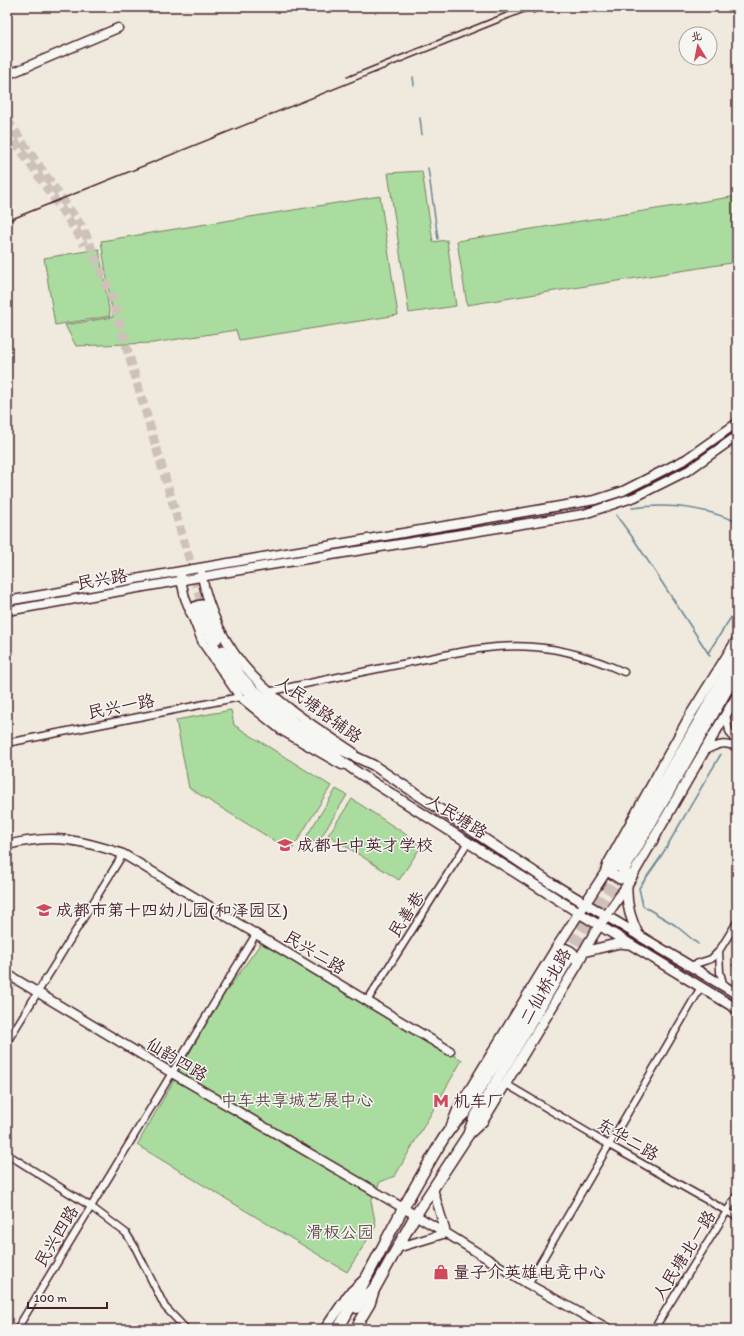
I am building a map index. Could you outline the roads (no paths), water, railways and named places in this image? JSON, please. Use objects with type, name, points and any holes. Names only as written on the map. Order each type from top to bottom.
[{"type":"main road","name":"人民塘路","points":[[200,610],[226,654],[252,688],[294,722],[339,749],[373,765],[551,883],[737,994]]},
{"type":"main road","name":"人民塘路","points":[[200,610],[204,626],[221,658],[247,692],[287,725],[332,753],[354,770],[579,913],[737,1009]]},
{"type":"main road","points":[[620,869],[691,714],[737,640]]},
{"type":"main road","points":[[620,869],[737,655]]},
{"type":"main road","points":[[468,1135],[474,1119],[562,954],[579,913],[605,873],[620,869],[737,672]]},
{"type":"main road","name":"二仙桥北路","points":[[355,1329],[370,1304],[375,1288],[415,1216],[468,1135],[483,1121],[578,964],[583,952],[599,925],[607,916],[627,884],[620,869],[703,752],[737,696]]},
{"type":"main road","points":[[627,884],[626,894],[633,923],[639,936]]},
{"type":"main road","points":[[583,952],[620,943],[632,945]]},
{"type":"main road","points":[[338,1329],[357,1297],[403,1209],[452,1124],[465,1113],[562,954],[562,948],[568,949],[576,956],[578,964]]},
{"type":"main road","points":[[325,1329],[349,1294],[365,1280]]},
{"type":"main road","name":"二仙桥北路","points":[[344,1329],[362,1300],[375,1288]]},
{"type":"street","points":[[7,75],[118,28]]},
{"type":"street","name":"民兴路","points":[[7,601],[595,500],[623,491],[686,459],[737,423]]},
{"type":"street","name":"民兴路","points":[[7,611],[202,577],[584,514],[635,497],[689,470],[737,436]]},
{"type":"street","name":"人民塘路辅路","points":[[200,567],[202,577],[200,610],[203,643],[240,697],[281,730],[328,758],[354,770]]},
{"type":"street","name":"人民塘路辅路","points":[[179,571],[181,581],[200,610],[255,680],[290,711],[373,765]]},
{"type":"street","points":[[268,692],[423,659],[501,646],[534,647],[565,651],[596,660],[624,672]]},
{"type":"street","name":"民兴一路","points":[[7,743],[240,697]]},
{"type":"street","points":[[726,714],[729,731],[737,746]]},
{"type":"street","points":[[703,752],[725,743],[737,746]]},
{"type":"street","name":"民兴二路","points":[[7,844],[35,839],[72,839],[94,844],[123,854],[450,1051]]},
{"type":"street","name":"民善巷","points":[[367,1001],[468,842]]},
{"type":"street","points":[[7,1042],[123,854]]},
{"type":"street","points":[[689,966],[711,959],[720,951],[737,922]]},
{"type":"street","name":"民兴四路","points":[[17,1329],[90,1206],[256,934]]},
{"type":"street","points":[[720,951],[720,972],[724,987]]},
{"type":"street","name":"仙韵四路","points":[[7,974],[172,1073],[446,1233],[528,1284],[609,1329]]},
{"type":"street","points":[[528,1284],[701,987]]},
{"type":"street","name":"东华二路","points":[[506,1084],[609,1145],[737,1217]]},
{"type":"street","points":[[7,1154],[90,1206],[126,1234],[134,1245],[165,1308],[186,1329]]},
{"type":"street","points":[[397,1248],[446,1233],[433,1189]]},
{"type":"street","name":"人民塘北一路","points":[[654,1329],[737,1195]]},
{"type":"waterway","points":[[413,77],[414,85]]},
{"type":"waterway","points":[[420,118],[422,135]]},
{"type":"waterway","points":[[428,168],[438,239]]},
{"type":"waterway","points":[[632,508],[673,506],[699,510],[737,522]]},
{"type":"waterway","points":[[616,515],[633,538],[710,656]]},
{"type":"waterway","points":[[708,653],[737,608]]},
{"type":"waterway","points":[[698,944],[675,925],[643,906],[639,888],[660,858],[721,754]]},
{"type":"waterway","points":[[732,965],[737,968]]},
{"type":"tunnel","points":[[7,120],[84,230],[112,298],[204,609]]},
{"type":"tunnel","points":[[7,130],[79,235],[84,245]]},
{"type":"tunnel","points":[[562,954],[615,867]]},
{"type":"tunnel","points":[[569,958],[623,872]]},
{"type":"railway","points":[[347,77],[521,7]]},
{"type":"railway","points":[[7,221],[537,7]]},
{"type":"railway","points":[[533,13],[548,7]]},
{"type":"place","name":"成都七中英才学校","points":[[285,845]]},
{"type":"place","name":"成都市第十四幼儿园(和泽园区)","points":[[44,910]]},
{"type":"place","name":"机车厂","points":[[441,1101]]},
{"type":"place","name":"量子介英雄电竞中心","points":[[441,1272]]},
{"type":"park label","name":"中车共享城艺展中心","points":[[297,1100]]},
{"type":"park label","name":"滑板公园","points":[[340,1232]]}]
